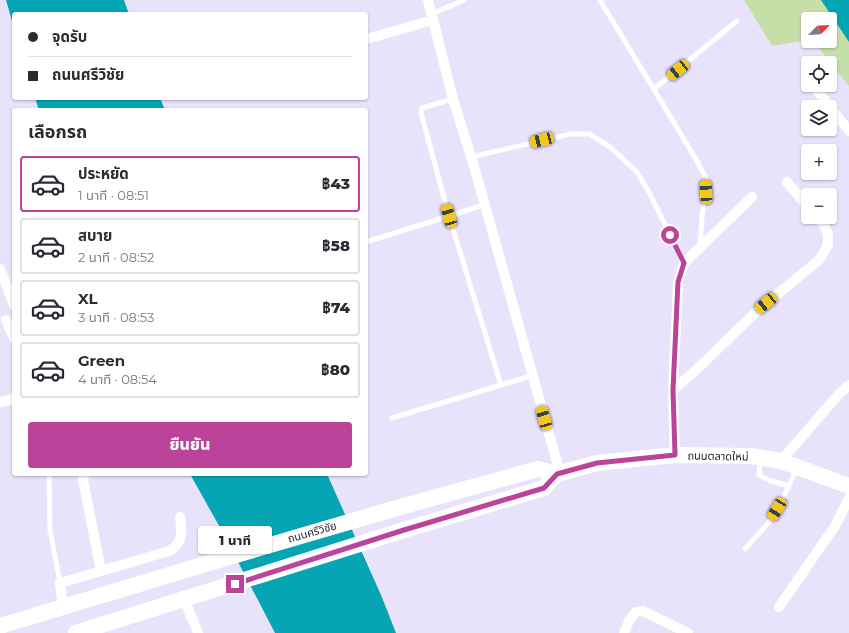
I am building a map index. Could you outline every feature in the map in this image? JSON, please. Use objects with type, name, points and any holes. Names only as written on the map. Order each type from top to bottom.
[{"type":"main road","name":"ถนนตลาดใหม่","points":[[558,474],[597,463],[675,455],[751,456],[781,461],[849,486]]},
{"type":"main road","name":"ถนนศรีวิชัย","points":[[0,626],[400,507],[538,469],[558,474]]},
{"type":"main road","points":[[76,633],[404,530],[544,488],[558,474]]},
{"type":"street","points":[[428,0],[453,99],[471,157],[558,474]]},
{"type":"street","points":[[368,38],[433,17]]},
{"type":"street","points":[[818,92],[825,100]]},
{"type":"street","points":[[837,116],[849,131]]},
{"type":"street","points":[[787,182],[801,199]]},
{"type":"street","points":[[675,455],[673,390],[678,282],[684,263],[752,197]]},
{"type":"street","points":[[673,390],[694,372],[756,312],[819,260],[828,245],[828,234],[823,224]]},
{"type":"street","points":[[0,269],[12,300]]},
{"type":"street","points":[[7,320],[12,333]]},
{"type":"street","points":[[781,461],[849,384]]},
{"type":"street","points":[[0,402],[12,399]]},
{"type":"street","points":[[84,476],[83,479],[101,571]]},
{"type":"street","points":[[779,607],[828,537],[849,498]]},
{"type":"street","points":[[63,607],[60,583],[169,551],[177,547],[182,531],[180,517]]},
{"type":"street","points":[[184,599],[198,633]]},
{"type":"street","points":[[624,633],[629,621],[636,612],[643,611],[688,633]]},
{"type":"lane","points":[[433,17],[464,0]]},
{"type":"lane","points":[[600,0],[698,161],[706,178],[706,192],[702,216],[700,246]]},
{"type":"lane","points":[[654,90],[737,21]]},
{"type":"lane","points":[[453,99],[422,108],[420,113],[449,216],[501,385]]},
{"type":"lane","points":[[471,157],[571,134],[589,134],[610,147],[637,172],[649,192],[684,263]]},
{"type":"lane","points":[[368,241],[484,205]]},
{"type":"lane","points":[[392,418],[531,376]]},
{"type":"lane","points":[[761,458],[759,475],[771,481],[789,486]]},
{"type":"lane","points":[[745,549],[770,521],[789,486],[797,467]]},
{"type":"lane","points":[[49,476],[50,530],[60,583]]},
{"type":"green space","points":[[744,0],[834,0],[849,21],[849,86],[837,71],[837,56],[825,56],[819,48],[837,48],[837,12],[801,12],[801,41],[772,46]]},
{"type":"water","points":[[6,0],[124,0],[128,12],[12,12],[12,21]]},
{"type":"water","points":[[821,0],[849,0],[849,42],[837,24],[837,12],[829,12]]},
{"type":"water","points":[[36,100],[161,100],[164,108],[38,108]]},
{"type":"water","points":[[191,476],[328,476],[381,595],[396,633],[275,633],[222,531]]},
{"type":"route","points":[[235,584],[404,530],[544,488],[557,474],[597,463],[675,455],[673,390],[678,282],[684,263],[670,235]]}]
